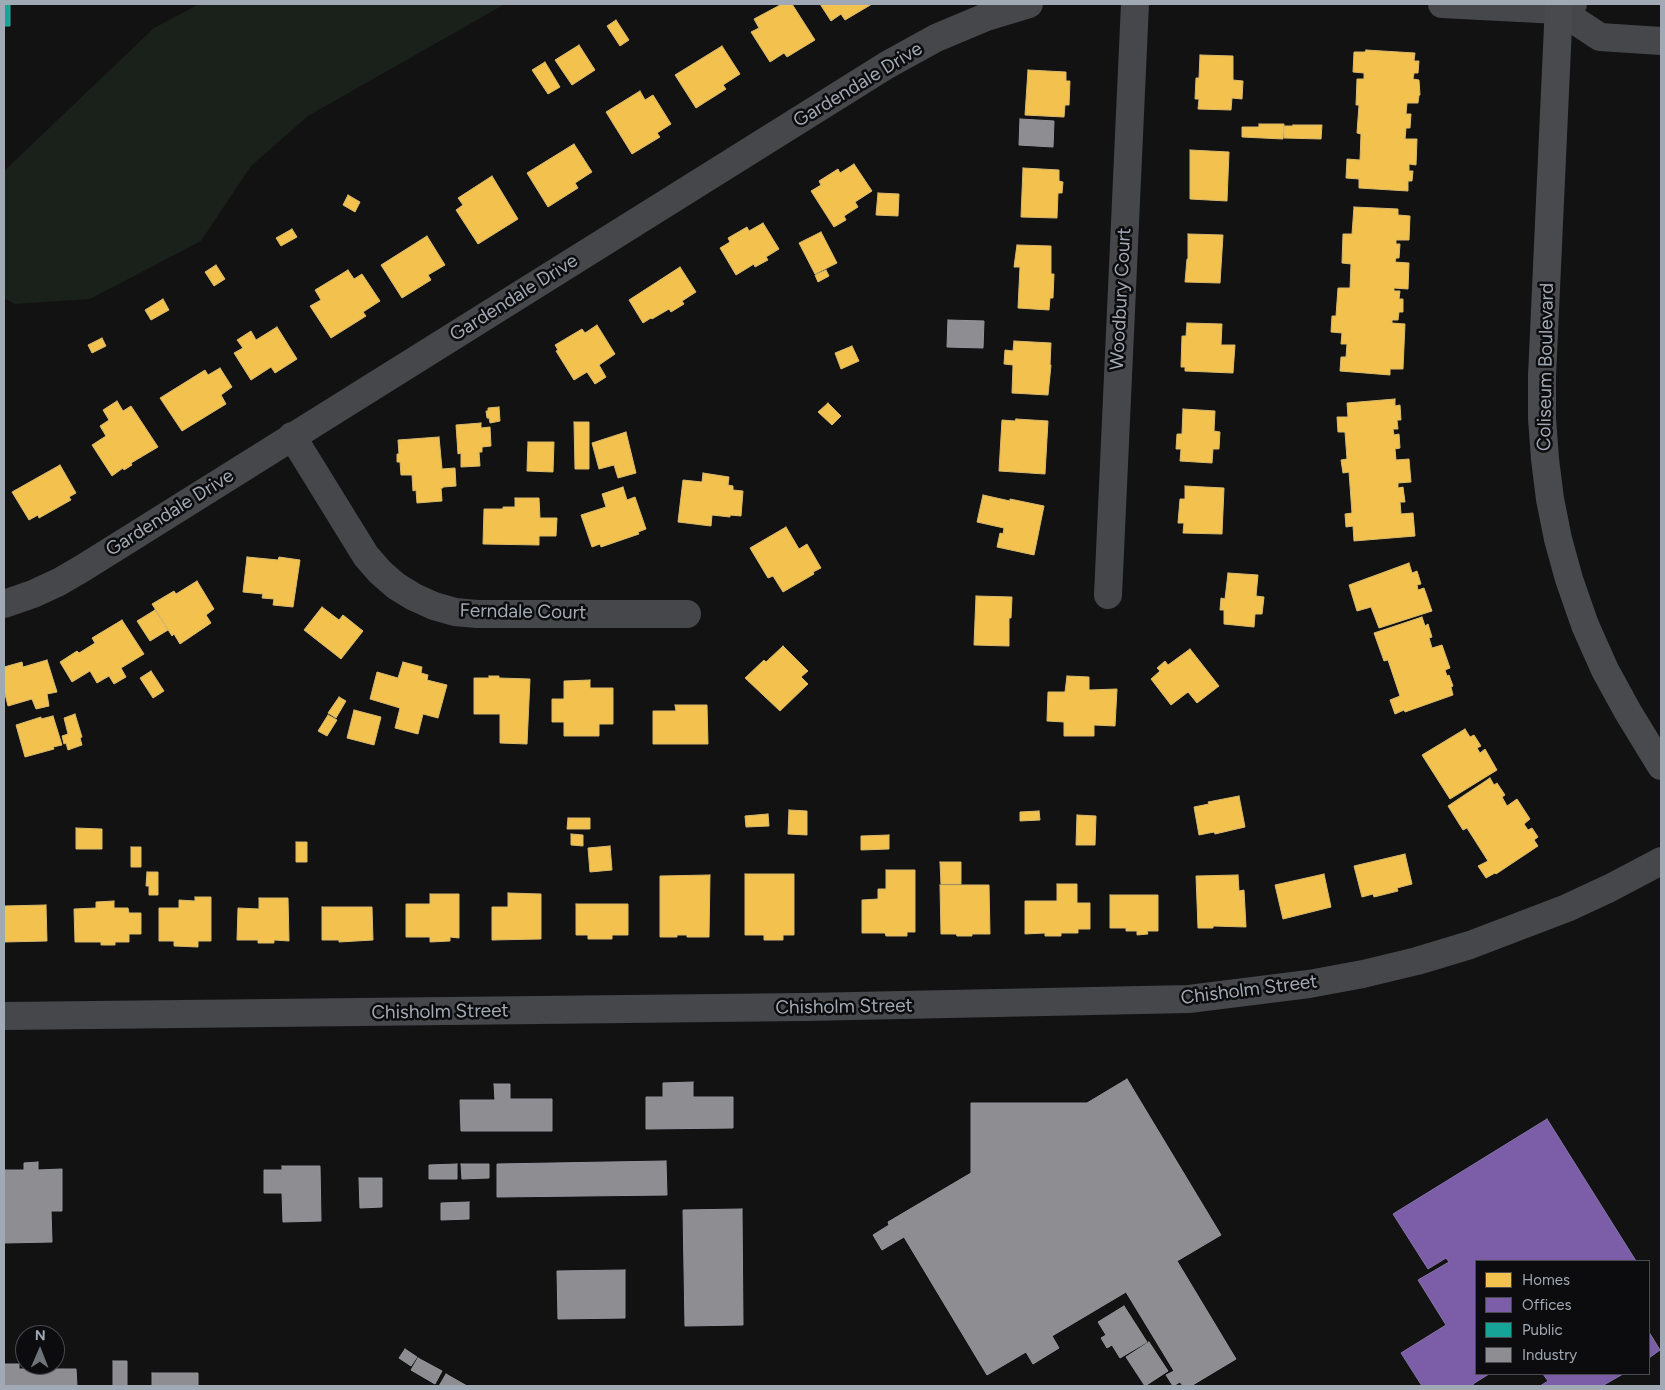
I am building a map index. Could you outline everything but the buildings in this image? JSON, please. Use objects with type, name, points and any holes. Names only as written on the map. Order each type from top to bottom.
[{"type":"main road","name":"Coliseum Boulevard","points":[[1564,6],[1542,376],[1542,418],[1550,499],[1568,579],[1585,625],[1628,712],[1661,766]]},
{"type":"street","name":"Gardendale Drive","points":[[4,604],[33,594],[83,568],[887,66],[936,38],[986,17],[1029,4]]},
{"type":"street","name":"Woodbury Court","points":[[1108,595],[1135,4]]},
{"type":"street","points":[[1442,4],[1564,6],[1600,37],[1661,40]]},
{"type":"street","name":"Ferndale Court","points":[[292,436],[366,556],[396,586],[428,603],[456,612],[477,614],[687,614]]},
{"type":"street","name":"Chisholm Street","points":[[4,1016],[805,1008],[1189,999],[1309,984],[1417,961],[1470,945],[1567,908],[1661,861]]},
{"type":"shaded area","points":[[199,4],[505,4],[308,116],[251,166],[201,241],[90,299],[15,304],[4,298],[4,171],[154,28]]}]
